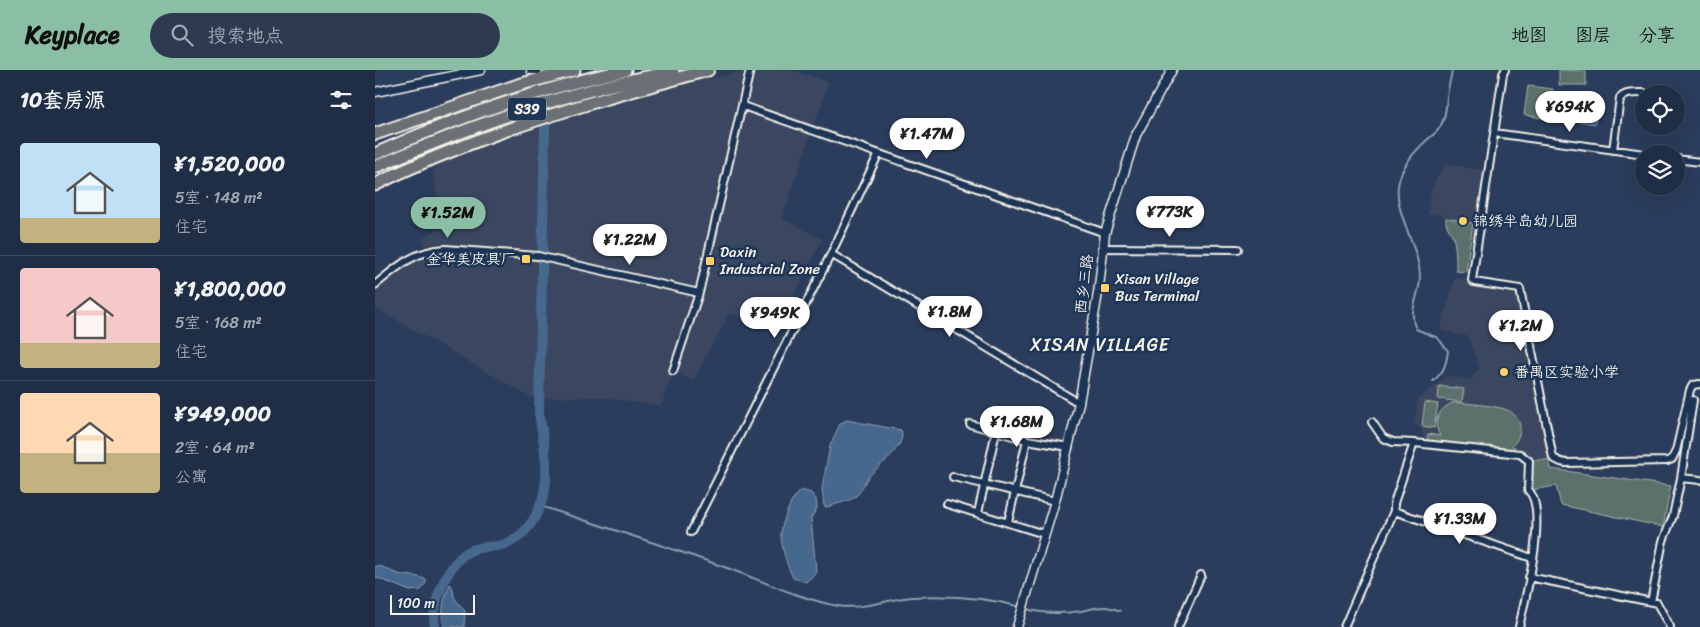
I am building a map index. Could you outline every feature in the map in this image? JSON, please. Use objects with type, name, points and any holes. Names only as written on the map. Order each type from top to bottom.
[{"type":"highway","points":[[375,134],[477,98],[574,70]]},
{"type":"highway","name":"S39","points":[[375,154],[451,122],[493,107],[578,81],[625,70]]},
{"type":"highway","name":"S39","points":[[375,167],[464,131],[550,102],[614,84],[686,70]]},
{"type":"highway","points":[[375,185],[414,166],[491,136],[618,94],[707,70]]},
{"type":"street","points":[[375,90],[481,70]]},
{"type":"street","points":[[531,70],[538,70]]},
{"type":"street","points":[[673,371],[699,293],[750,70]]},
{"type":"street","name":"西乡三路","points":[[1017,627],[1055,501],[1079,404],[1099,287],[1105,233],[1136,135],[1172,70]]},
{"type":"street","points":[[1505,70],[1472,280],[1520,289],[1553,458],[1566,463],[1667,461],[1672,459],[1676,450],[1689,390],[1693,385],[1700,384]]},
{"type":"street","points":[[1613,150],[1620,98],[1621,96],[1635,93]]},
{"type":"street","points":[[743,106],[878,155],[1105,233]]},
{"type":"street","points":[[1494,133],[1635,153]]},
{"type":"street","points":[[691,532],[831,254],[878,155]]},
{"type":"street","points":[[1685,160],[1700,162]]},
{"type":"street","points":[[1102,248],[1238,250]]},
{"type":"street","points":[[375,285],[414,256],[431,250],[452,250],[556,259],[699,293]]},
{"type":"street","points":[[831,254],[1079,404]]},
{"type":"street","points":[[1651,602],[1663,541],[1673,516],[1681,478],[1693,400]]},
{"type":"street","points":[[1372,422],[1383,438],[1393,442],[1520,454],[1529,461],[1528,490],[1533,494],[1537,509],[1537,530],[1519,627]]},
{"type":"street","points":[[970,424],[1027,440],[1069,447]]},
{"type":"street","points":[[978,513],[996,431]]},
{"type":"street","points":[[1007,522],[1027,440]]},
{"type":"street","points":[[1344,627],[1394,511],[1393,503],[1414,443]]},
{"type":"street","points":[[953,477],[1055,501]]},
{"type":"street","points":[[1681,478],[1700,480]]},
{"type":"street","points":[[947,504],[1045,534]]},
{"type":"street","points":[[1394,511],[1532,558]]},
{"type":"street","points":[[1178,627],[1201,575]]},
{"type":"street","points":[[1529,577],[1657,603],[1670,627]]},
{"type":"shaded area","points":[[750,70],[791,70],[829,82],[782,218],[822,239],[776,333],[730,312],[693,381],[673,371],[661,406],[599,397],[532,398],[375,308],[375,285],[426,251],[422,239],[441,226],[433,171],[446,156],[545,122],[646,91]]},
{"type":"shaded area","points":[[1556,102],[1597,108],[1595,124],[1554,118]]},
{"type":"shaded area","name":"锦绣半岛幼儿园","points":[[1446,164],[1488,171],[1473,273],[1456,271],[1455,246],[1453,237],[1445,224],[1446,218],[1441,215],[1428,214],[1429,197],[1437,177]]},
{"type":"shaded area","name":"番禺区实验小学","points":[[1455,278],[1472,280],[1477,283],[1477,287],[1517,293],[1549,460],[1529,461],[1520,454],[1426,444],[1420,427],[1414,424],[1418,399],[1447,376],[1470,380],[1479,368],[1468,336],[1440,330]]},
{"type":"shaded area","points":[[846,420],[901,430],[902,436],[896,449],[869,476],[856,496],[827,507],[824,506],[822,489],[830,446],[840,424]]},
{"type":"shaded area","points":[[801,490],[811,493],[816,499],[817,508],[811,518],[816,570],[815,574],[806,582],[793,578],[785,557],[781,536],[782,525],[787,511]]},
{"type":"shaded area","points":[[375,566],[398,574],[420,577],[426,580],[426,583],[421,590],[410,591],[375,577]]},
{"type":"shaded area","points":[[450,584],[455,598],[465,611],[464,627],[444,627],[443,605]]},
{"type":"green space","points":[[1559,70],[1586,71],[1586,85],[1559,85]]},
{"type":"green space","points":[[1528,86],[1553,89],[1548,119],[1524,115]]},
{"type":"green space","points":[[1446,218],[1473,223],[1466,272],[1456,271],[1454,241],[1447,226]]},
{"type":"green space","points":[[1439,386],[1464,389],[1462,402],[1438,399]]},
{"type":"green space","points":[[1425,402],[1438,404],[1434,428],[1422,426]]},
{"type":"green space","points":[[1452,403],[1488,406],[1512,413],[1519,421],[1520,426],[1519,436],[1512,446],[1515,447],[1514,452],[1427,440],[1428,434],[1440,436],[1437,426],[1438,417],[1443,409]]},
{"type":"green space","points":[[1531,460],[1549,460],[1551,469],[1671,486],[1663,527],[1561,505],[1556,486],[1531,490]]},
{"type":"waterway","points":[[435,627],[435,607],[438,595],[448,573],[455,564],[470,551],[505,544],[519,537],[530,525],[538,511],[544,492],[546,458],[539,412],[546,81],[542,70]]},
{"type":"waterway","points":[[1433,381],[1444,368],[1448,351],[1438,338],[1416,329],[1413,310],[1420,278],[1419,267],[1400,208],[1398,186],[1402,172],[1413,154],[1437,131],[1443,122],[1452,70]]},
{"type":"waterway","points":[[540,506],[704,560],[796,594],[838,606],[857,607],[903,598],[940,596],[981,599],[1022,607]]},
{"type":"waterway","points":[[1026,609],[1047,613],[1060,613],[1104,607],[1120,611]]},
{"type":"place","name":"锦绣半岛幼儿园","points":[[1463,221]]},
{"type":"place","name":"金华美皮具厂","points":[[526,259]]},
{"type":"place","name":"Daxin Industrial Zone","points":[[710,261]]},
{"type":"place","name":"Xisan Village Bus Terminal","points":[[1105,288]]},
{"type":"place","name":"番禺区实验小学","points":[[1504,372]]},
{"type":"district","name":"XISAN VILLAGE","points":[[1100,345]]}]
